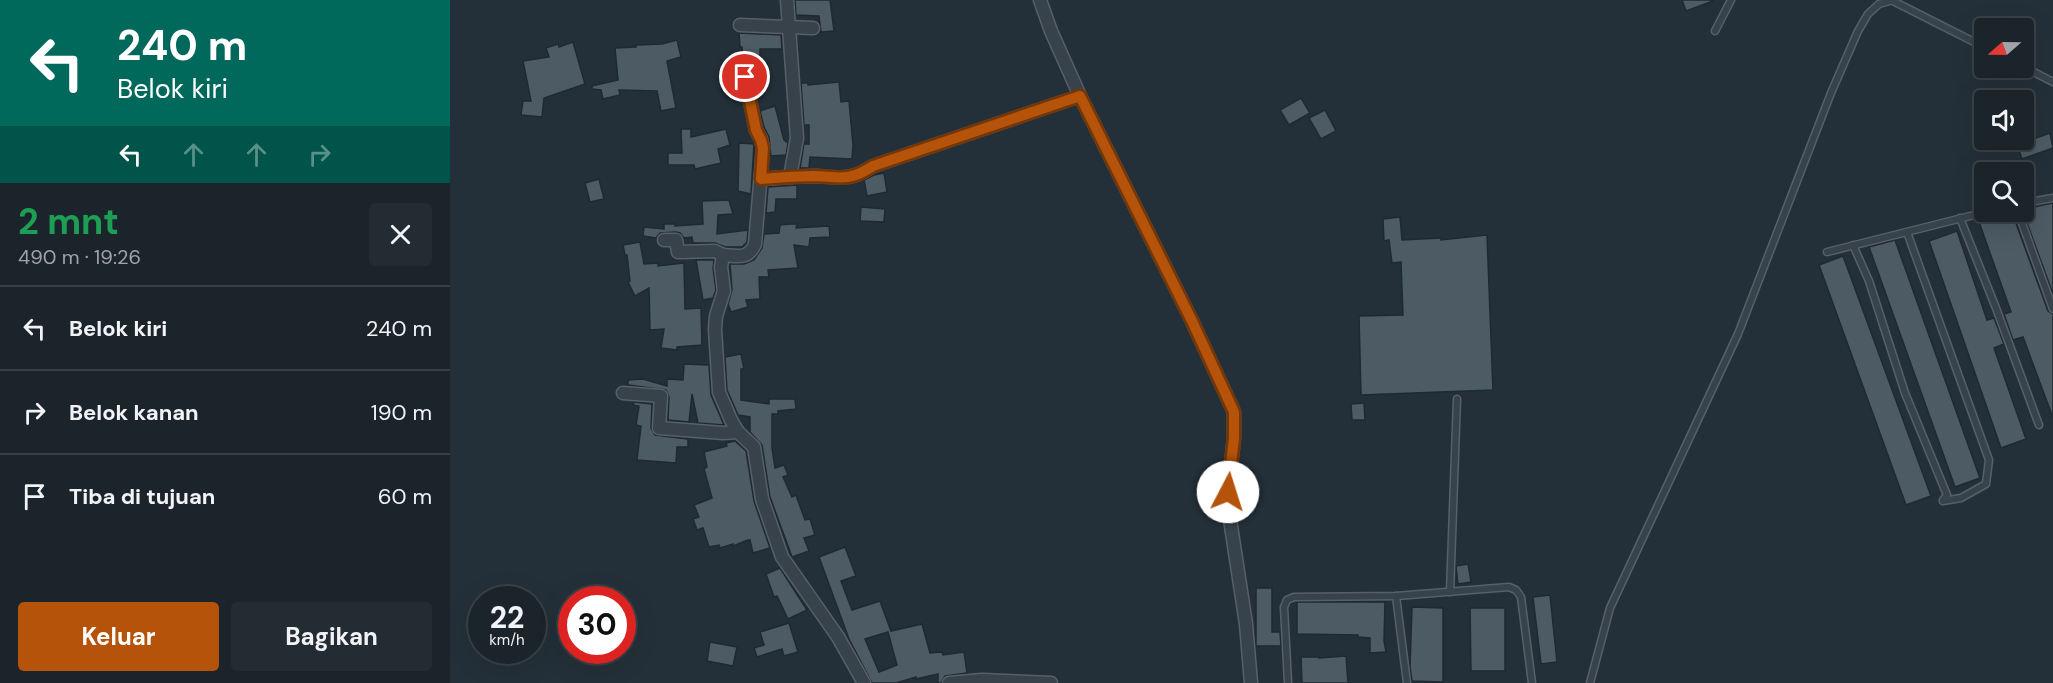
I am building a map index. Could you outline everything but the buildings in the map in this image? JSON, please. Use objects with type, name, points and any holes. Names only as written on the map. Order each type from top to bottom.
[{"type":"street","points":[[787,0],[797,138],[790,177]]},
{"type":"street","points":[[1040,0],[1080,96],[1192,321],[1234,412],[1234,438],[1228,492],[1229,513],[1246,624],[1251,683]]},
{"type":"street","points":[[740,25],[813,28]]},
{"type":"street","points":[[664,240],[676,240],[678,252],[715,251],[723,255],[746,256],[752,253],[755,244],[763,148],[756,130],[745,77]]},
{"type":"street","points":[[761,179],[813,176],[850,177],[879,164],[1080,96]]},
{"type":"street","points":[[723,255],[721,267],[724,291],[716,316],[715,329],[717,381],[724,407],[738,432],[754,447],[762,498],[782,557],[837,637],[864,683]]},
{"type":"street","points":[[623,393],[661,396],[659,428],[738,432]]},
{"type":"street","points":[[949,683],[982,680],[1051,683]]},
{"type":"lane","points":[[1715,31],[1731,0]]},
{"type":"lane","points":[[1590,683],[1610,608],[1738,334],[1831,93],[1858,31],[1868,15],[1879,4],[1893,0],[1974,42]]},
{"type":"lane","points":[[2034,72],[2053,82]]},
{"type":"lane","points":[[2034,201],[2053,198]]},
{"type":"lane","points":[[1827,252],[1974,215]]},
{"type":"lane","points":[[1960,218],[2039,425]]},
{"type":"lane","points":[[2022,222],[2053,309]]},
{"type":"lane","points":[[1853,245],[1869,281],[1905,393],[1947,495],[1943,501],[1961,498],[1986,484],[1989,460],[1907,232]]},
{"type":"lane","points":[[1450,592],[1457,399]]},
{"type":"lane","points":[[1288,683],[1284,607],[1287,600],[1294,597],[1396,596],[1509,587],[1516,590],[1521,597],[1532,683]]},
{"type":"lane","points":[[1396,596],[1407,683]]},
{"type":"route","points":[[745,77],[756,130],[763,148],[761,179],[813,176],[850,177],[861,174],[873,166],[1080,96],[1192,321],[1234,412],[1234,438],[1228,492]]}]
